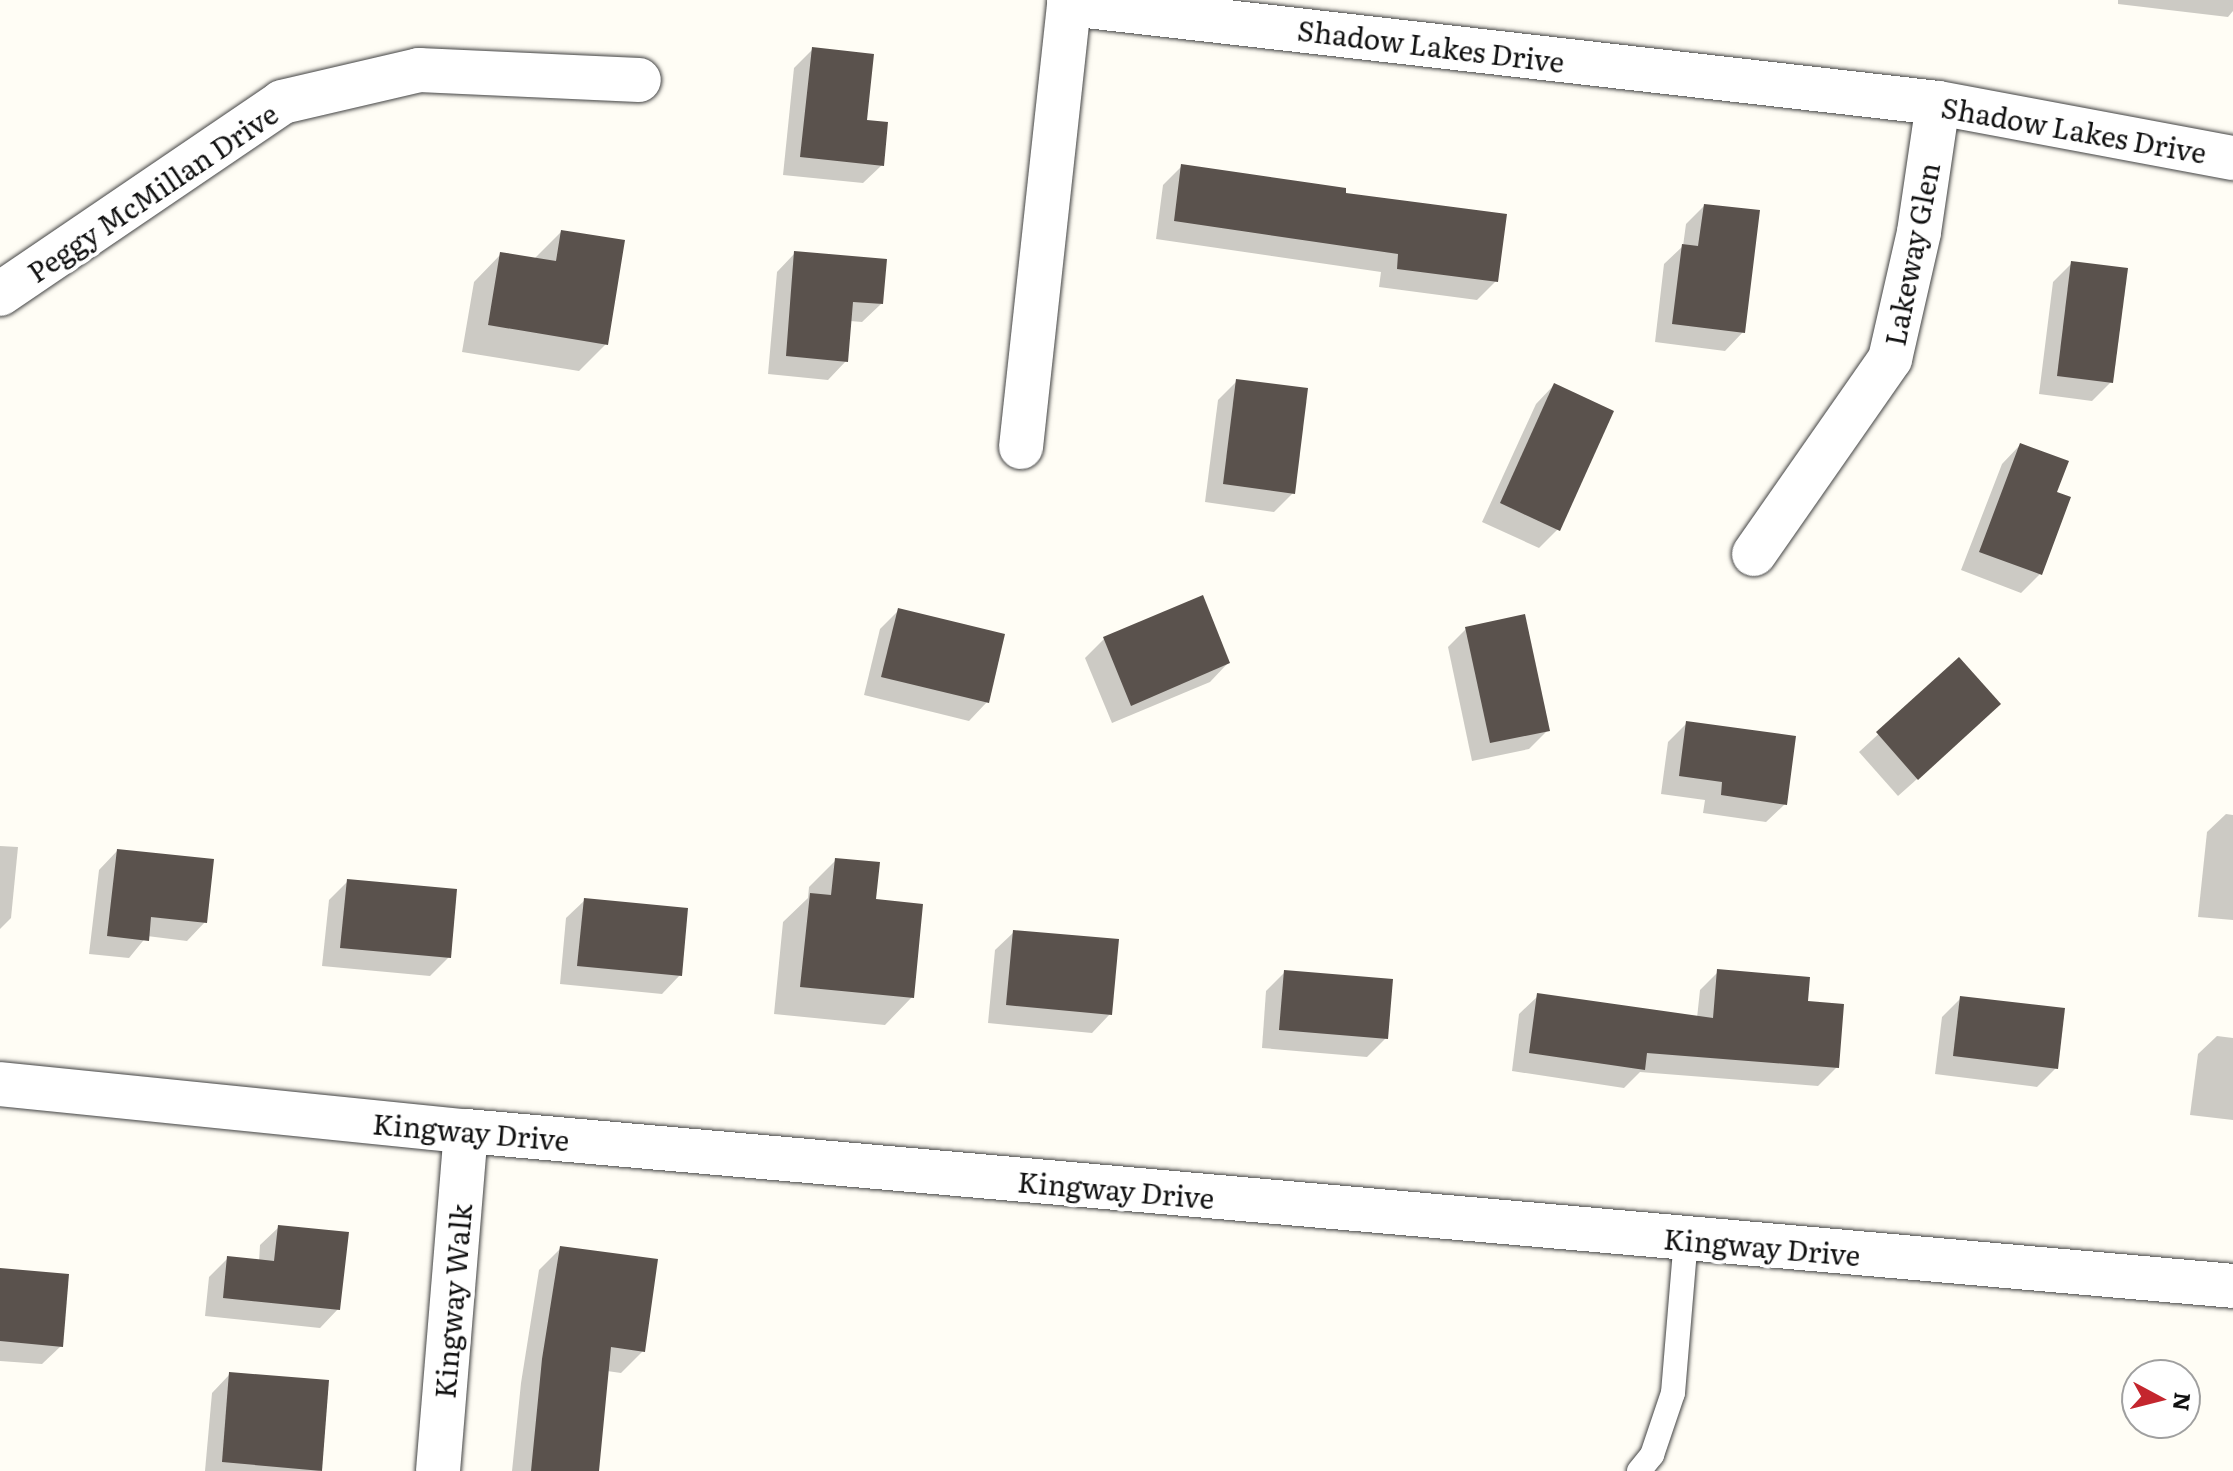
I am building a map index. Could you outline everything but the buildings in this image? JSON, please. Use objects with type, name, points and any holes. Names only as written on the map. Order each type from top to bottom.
[{"type":"street","name":"Shadow Lakes Drive","points":[[1021,447],[1069,4],[1938,103],[2233,158]]},
{"type":"street","name":"Peggy McMillan Drive","points":[[0,294],[282,102],[419,70],[639,80]]},
{"type":"street","name":"Lakeway Glen","points":[[1754,554],[1890,359],[1919,232],[1938,103]]},
{"type":"street","name":"Kingway Drive","points":[[0,1084],[466,1131],[2233,1286]]},
{"type":"street","name":"Kingway Walk","points":[[438,1471],[466,1131]]},
{"type":"lane","points":[[1639,1471],[1652,1455],[1673,1393],[1686,1239]]}]
